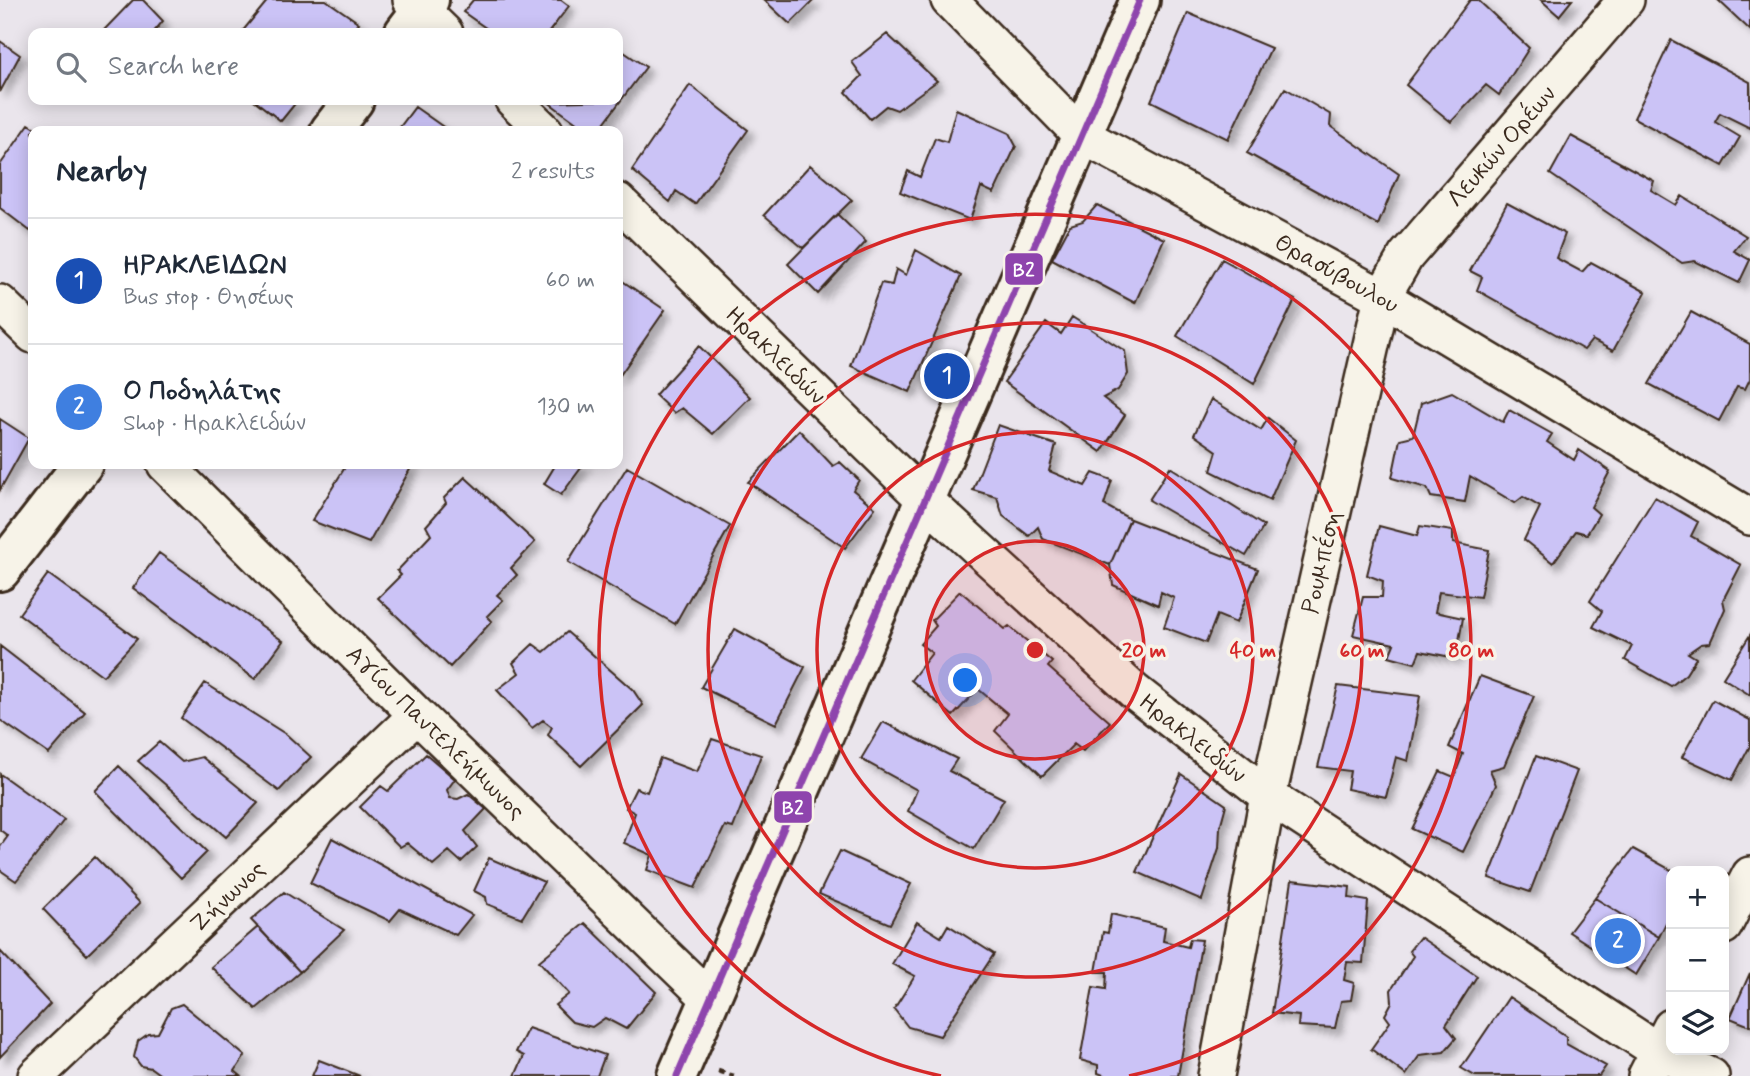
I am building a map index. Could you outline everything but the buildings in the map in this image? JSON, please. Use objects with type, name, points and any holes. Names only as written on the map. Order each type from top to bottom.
[{"type":"street","name":"Θρασύβουλου","points":[[948,0],[1080,135],[1382,297],[1750,517]]},
{"type":"street","points":[[677,1076],[1140,0]]},
{"type":"street","name":"Λευκών Ορέων","points":[[1382,297],[1406,256],[1626,0]]},
{"type":"street","points":[[334,126],[350,105]]},
{"type":"street","points":[[518,105],[540,126]]},
{"type":"street","name":"Ηρακλειδών","points":[[623,206],[924,499],[1134,691],[1268,796],[1659,1051],[1711,1076]]},
{"type":"street","name":"Ρουμπέση","points":[[1216,1076],[1268,796],[1382,297]]},
{"type":"street","points":[[0,303],[28,330]]},
{"type":"street","points":[[0,571],[79,469]]},
{"type":"street","name":"Αγίου Παντελεήμωνος","points":[[170,469],[417,715],[709,998]]},
{"type":"street","name":"Ζήνωνος","points":[[36,1076],[417,715]]},
{"type":"street","points":[[1729,916],[1750,875]]},
{"type":"transit line","name":"Β2","points":[[677,1076],[1140,0]]},
{"type":"place","name":"ΗΡΑΚΛΕΙΔΩΝ","points":[[947,376]]},
{"type":"place","name":"Ο Ποδηλάτης","points":[[1618,941]]}]
